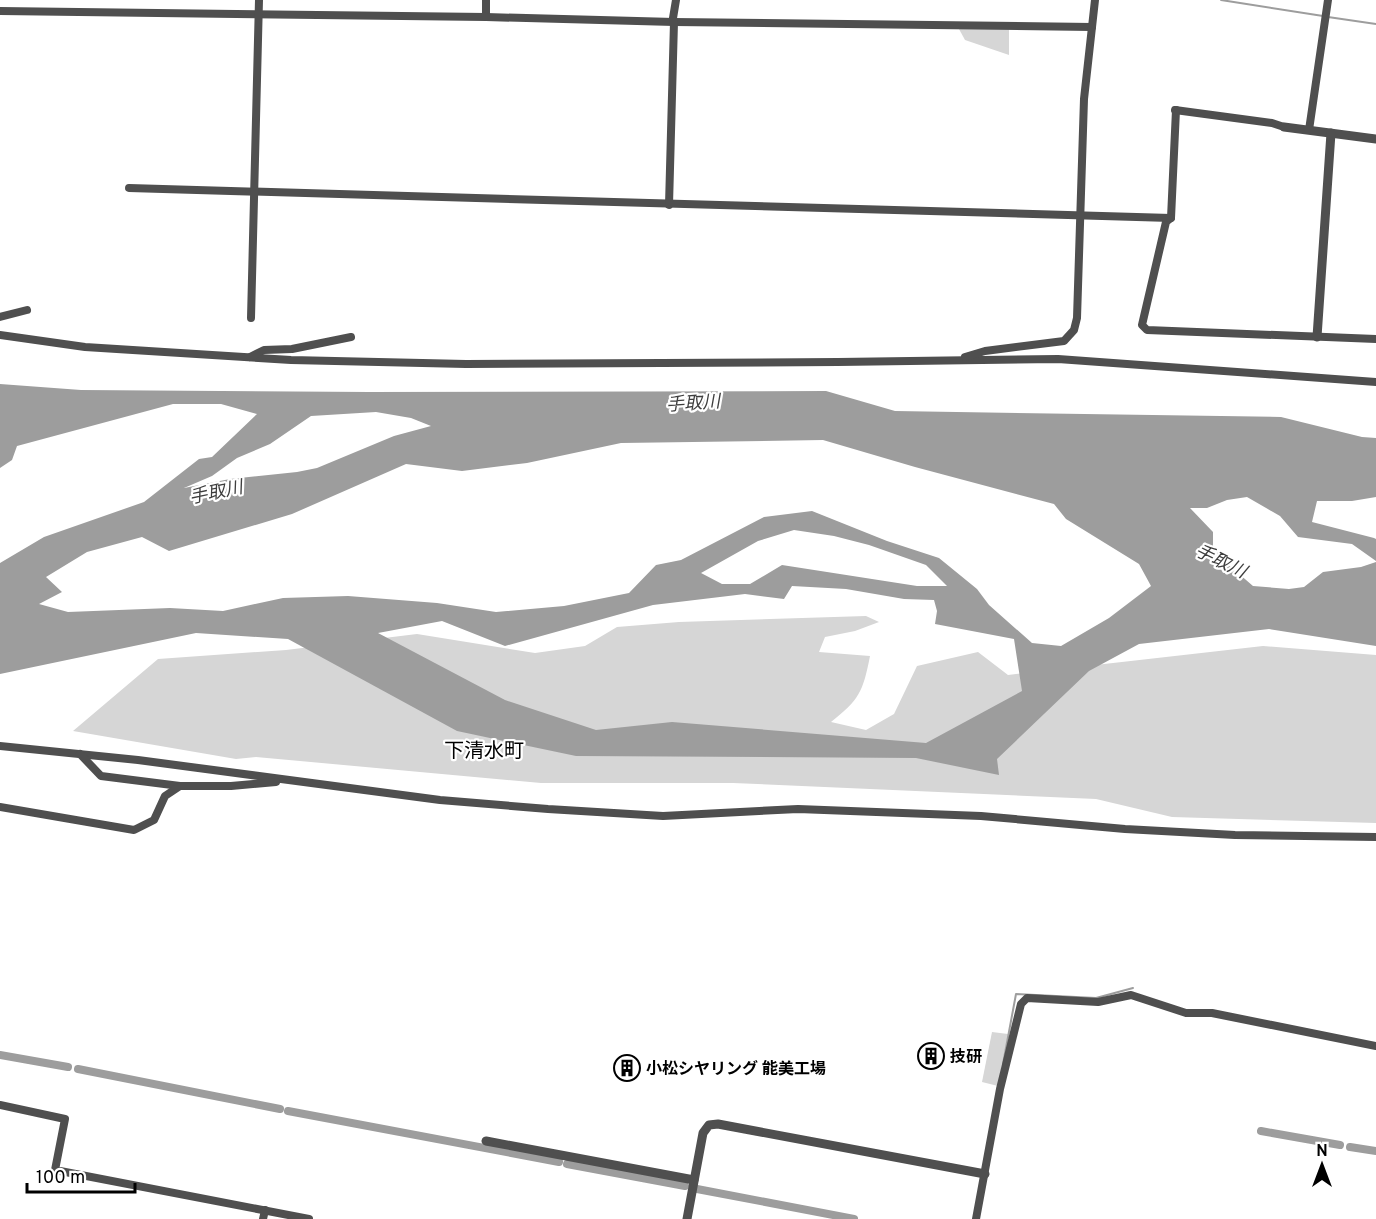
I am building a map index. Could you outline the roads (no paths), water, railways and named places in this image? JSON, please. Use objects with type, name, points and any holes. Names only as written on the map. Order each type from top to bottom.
[{"type":"street","points":[[251,318],[260,0]]},
{"type":"street","points":[[486,0],[486,17]]},
{"type":"street","points":[[669,205],[673,18],[676,0]]},
{"type":"street","points":[[961,360],[985,351],[1064,341],[1071,336],[1077,318],[1084,99],[1095,0]]},
{"type":"street","points":[[1309,130],[1328,0]]},
{"type":"street","points":[[0,10],[1092,27]]},
{"type":"street","points":[[1172,218],[1175,110],[1376,139]]},
{"type":"street","points":[[1317,337],[1331,133]]},
{"type":"street","points":[[129,188],[1172,218]]},
{"type":"street","points":[[1172,218],[1166,222],[1142,325],[1147,330],[1376,339]]},
{"type":"street","points":[[0,317],[27,310]]},
{"type":"street","points":[[0,335],[93,348],[249,357],[466,364],[1058,358],[1376,382]]},
{"type":"street","points":[[249,357],[264,350],[292,349],[351,337]]},
{"type":"street","points":[[0,746],[80,754],[440,800],[663,816],[798,809],[981,816],[1125,829],[1235,835],[1376,837]]},
{"type":"street","points":[[80,754],[101,776],[180,786],[231,786],[293,781]]},
{"type":"street","points":[[0,807],[134,830],[154,820],[165,796],[180,786]]},
{"type":"street","points":[[976,1219],[1000,1089],[1021,1004],[1027,998],[1098,1002],[1131,995],[1186,1012],[1212,1013],[1376,1046]]},
{"type":"street","points":[[0,1105],[65,1119],[55,1170],[309,1219]]},
{"type":"street","points":[[687,1219],[703,1133],[709,1125],[718,1124],[985,1174]]},
{"type":"street","points":[[486,1141],[694,1180]]},
{"type":"street","points":[[263,1219],[265,1210]]},
{"type":"water","name":"手取川","points":[[0,384],[81,390],[826,391],[895,411],[1281,417],[1362,437],[1376,438],[1376,497],[1352,501],[1317,501],[1312,522],[1376,539],[1376,561],[1352,544],[1298,537],[1280,516],[1247,497],[1227,500],[1207,508],[1190,508],[1213,532],[1213,547],[1253,586],[1289,589],[1304,587],[1323,572],[1361,567],[1376,562],[1376,646],[1269,629],[1139,644],[1089,671],[997,759],[999,775],[916,758],[576,756],[457,731],[288,639],[196,633],[0,674],[0,563],[44,537],[144,502],[199,459],[212,457],[257,414],[221,404],[173,404],[17,446],[12,460],[0,468]],"holes":[[[376,412],[411,418],[431,426],[394,436],[317,468],[230,479],[184,488],[212,476],[237,458],[270,444],[311,416]],[[823,440],[1054,504],[1066,519],[1139,564],[1151,586],[1109,618],[1061,646],[1032,643],[989,605],[977,589],[939,558],[887,541],[812,511],[764,517],[681,560],[656,565],[629,593],[564,606],[496,612],[437,603],[348,596],[283,598],[223,611],[170,608],[68,612],[39,604],[62,592],[46,577],[87,552],[142,537],[169,551],[292,514],[406,464],[462,471],[527,463],[621,443]],[[794,530],[834,536],[869,545],[926,565],[947,586],[917,586],[782,565],[750,584],[722,584],[701,573],[758,541]],[[792,586],[846,589],[904,599],[934,600],[937,611],[935,624],[1014,639],[1022,691],[926,743],[672,722],[596,730],[505,700],[378,633],[442,621],[505,646],[653,605],[745,594],[784,599]]]},
{"type":"waterway","points":[[1221,0],[1323,16]]},
{"type":"waterway","points":[[1328,17],[1376,24]]},
{"type":"waterway","points":[[1003,1064],[1016,994],[1096,998],[1133,988]]},
{"type":"waterway","points":[[0,1055],[68,1067]]},
{"type":"waterway","points":[[78,1069],[280,1109]]},
{"type":"waterway","points":[[288,1111],[559,1162]]},
{"type":"waterway","points":[[1261,1131],[1340,1145]]},
{"type":"waterway","points":[[1350,1147],[1376,1151]]},
{"type":"waterway","points":[[567,1164],[685,1186]]},
{"type":"waterway","points":[[697,1189],[854,1219]]},
{"type":"place","name":"技研","points":[[931,1056]]},
{"type":"place","name":"小松シヤリング 能美工場","points":[[627,1068]]},
{"type":"district","name":"下清水町","points":[[484,750]]}]
